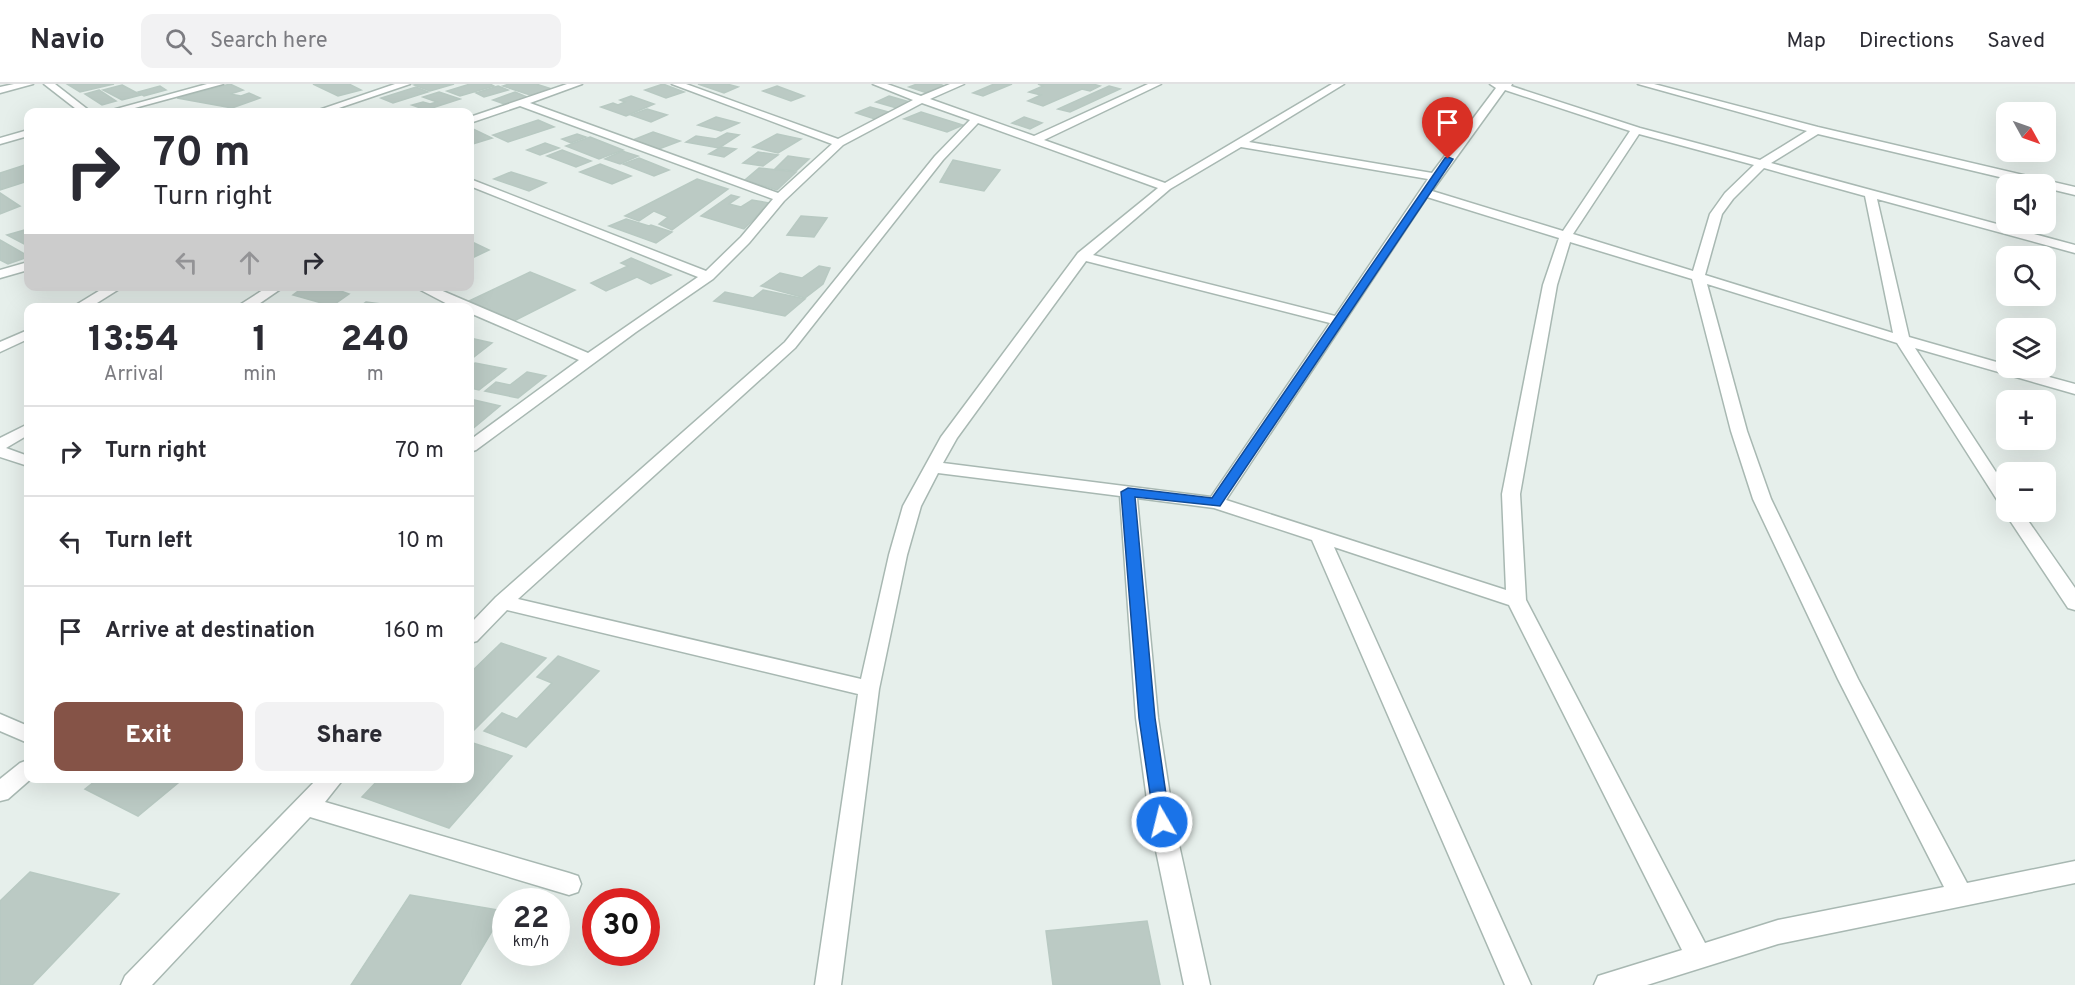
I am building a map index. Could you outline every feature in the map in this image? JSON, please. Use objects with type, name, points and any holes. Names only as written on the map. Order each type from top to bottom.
[{"type":"street","points":[[0,90],[28,84]]},
{"type":"street","points":[[49,84],[81,108]]},
{"type":"street","points":[[125,108],[218,84]]},
{"type":"street","points":[[330,108],[405,84]]},
{"type":"street","points":[[474,119],[577,84]]},
{"type":"street","points":[[677,84],[839,144]]},
{"type":"street","points":[[878,84],[1166,187]]},
{"type":"street","points":[[474,444],[589,359],[708,276],[745,240],[780,198],[839,144],[922,99],[959,84]]},
{"type":"street","points":[[1034,140],[1156,84]]},
{"type":"street","points":[[828,985],[869,689],[898,555],[912,506],[949,438],[1083,256],[1166,187],[1339,84]]},
{"type":"street","points":[[1643,84],[1816,130],[1999,174]]},
{"type":"street","points":[[1216,503],[1435,177],[1501,85],[1636,130],[2075,249]]},
{"type":"street","points":[[520,103],[780,198]]},
{"type":"street","points":[[474,632],[502,602],[790,345],[939,158],[976,120]]},
{"type":"street","points":[[1636,130],[1566,236],[1550,285],[1511,494],[1516,600],[1699,957]]},
{"type":"street","points":[[1816,130],[1763,163],[1729,196],[1716,214],[1698,277],[1739,431],[1761,499],[1848,679],[1961,895]]},
{"type":"street","points":[[0,141],[24,134]]},
{"type":"street","points":[[1241,144],[1435,177]]},
{"type":"street","points":[[474,184],[708,276]]},
{"type":"street","points":[[2056,187],[2075,191]]},
{"type":"street","points":[[1870,192],[1902,340],[1996,485]]},
{"type":"street","points":[[1426,193],[1902,340],[2075,389]]},
{"type":"street","points":[[1083,256],[1338,321]]},
{"type":"street","points":[[0,274],[24,267]]},
{"type":"street","points":[[87,303],[109,291]]},
{"type":"street","points":[[250,303],[271,291]]},
{"type":"street","points":[[429,291],[454,303]]},
{"type":"street","points":[[474,312],[589,359]]},
{"type":"street","points":[[0,348],[24,336]]},
{"type":"street","points":[[0,445],[24,431]]},
{"type":"street","points":[[0,452],[24,459]]},
{"type":"street","points":[[933,467],[1216,503],[1516,600]]},
{"type":"street","points":[[1128,492],[1147,718],[1162,822],[1197,985]]},
{"type":"street","points":[[2020,522],[2075,603]]},
{"type":"street","points":[[1320,537],[1518,985]]},
{"type":"street","points":[[502,602],[869,689]]},
{"type":"street","points":[[0,722],[24,733]]},
{"type":"street","points":[[0,792],[24,772]]},
{"type":"street","points":[[134,985],[328,783]]},
{"type":"street","points":[[306,806],[569,884]]},
{"type":"street","points":[[1607,985],[1778,932],[2075,872]]},
{"type":"building","points":[[67,84],[114,84],[80,92]]},
{"type":"building","points":[[230,84],[243,90],[230,94],[241,96],[249,93],[260,98],[232,108],[177,98]]},
{"type":"building","points":[[313,84],[349,84],[361,90],[338,96]]},
{"type":"building","points":[[454,84],[430,91],[414,85]]},
{"type":"building","points":[[470,84],[494,86],[460,96],[447,91]]},
{"type":"building","points":[[536,84],[552,89],[533,96],[503,86]]},
{"type":"building","points":[[663,84],[684,92],[666,98],[645,90]]},
{"type":"building","points":[[698,84],[727,84],[738,87],[724,93]]},
{"type":"building","points":[[917,84],[945,86],[927,93],[909,87]]},
{"type":"building","points":[[994,84],[1012,84],[983,96],[973,93]]},
{"type":"building","points":[[1038,84],[1100,86],[1090,91],[1082,89],[1043,106],[1028,101],[1041,95],[1029,92],[1043,86]]},
{"type":"building","points":[[122,85],[141,95],[122,100],[103,90]]},
{"type":"building","points":[[160,86],[166,90],[144,96],[138,92]]},
{"type":"building","points":[[498,86],[508,90],[484,97],[476,93]]},
{"type":"building","points":[[777,86],[804,96],[791,101],[763,91]]},
{"type":"building","points":[[1109,86],[1120,89],[1070,112],[1058,109]]},
{"type":"building","points":[[416,87],[428,92],[393,103],[381,98]]},
{"type":"building","points":[[99,90],[116,101],[102,105],[85,94]]},
{"type":"building","points":[[439,92],[460,99],[432,108],[412,105],[437,102],[423,97]]},
{"type":"building","points":[[515,92],[529,98],[507,105],[493,100]]},
{"type":"building","points":[[631,96],[654,104],[626,116],[601,107],[613,103],[618,105],[625,102],[620,100]]},
{"type":"building","points":[[889,96],[913,103],[900,109],[876,102]]},
{"type":"building","points":[[870,107],[892,113],[878,120],[856,113]]},
{"type":"building","points":[[647,109],[667,115],[651,122],[631,115]]},
{"type":"building","points":[[921,112],[963,125],[947,132],[904,119]]},
{"type":"building","points":[[716,117],[739,123],[721,131],[698,125]]},
{"type":"building","points":[[1024,117],[1042,123],[1030,129],[1012,123]]},
{"type":"building","points":[[538,120],[554,127],[508,142],[493,135]]},
{"type":"building","points":[[474,129],[492,138],[474,144]]},
{"type":"building","points":[[653,132],[680,141],[659,149],[633,140]]},
{"type":"building","points":[[727,133],[739,135],[719,148],[686,142],[696,136],[716,139]]},
{"type":"building","points":[[577,134],[586,137],[571,143],[562,139]]},
{"type":"building","points":[[777,134],[801,139],[778,153],[753,147]]},
{"type":"building","points":[[590,137],[623,150],[599,159],[566,146]]},
{"type":"building","points":[[545,143],[559,148],[540,155],[527,150]]},
{"type":"building","points":[[721,147],[736,149],[724,157],[709,154]]},
{"type":"building","points":[[562,150],[591,161],[576,167],[547,156]]},
{"type":"building","points":[[622,151],[638,156],[620,164],[605,159]]},
{"type":"building","points":[[758,152],[778,155],[763,166],[743,163]]},
{"type":"building","points":[[788,156],[809,159],[796,171],[775,169]]},
{"type":"building","points":[[639,158],[669,170],[654,176],[623,164]]},
{"type":"building","points":[[953,160],[1000,170],[984,191],[940,182]]},
{"type":"building","points":[[600,164],[631,176],[612,184],[580,172]]},
{"type":"building","points":[[24,165],[24,182],[0,190],[0,173]]},
{"type":"building","points":[[759,168],[796,172],[777,190],[745,180]]},
{"type":"building","points":[[511,172],[546,183],[529,191],[494,179]]},
{"type":"building","points":[[697,179],[728,189],[672,230],[659,224],[668,217],[654,211],[639,221],[625,216]]},
{"type":"building","points":[[0,193],[20,206],[0,214]]},
{"type":"building","points":[[731,195],[739,197],[729,204],[741,207],[752,200],[769,203],[744,229],[701,216]]},
{"type":"building","points":[[801,216],[827,218],[814,237],[787,235]]},
{"type":"building","points":[[626,219],[672,232],[656,243],[609,226]]},
{"type":"building","points":[[24,230],[24,244],[7,235]]},
{"type":"building","points":[[0,240],[24,254],[24,258],[8,264],[0,260]]},
{"type":"building","points":[[474,243],[489,250],[474,257]]},
{"type":"building","points":[[631,258],[671,275],[651,284],[637,277],[606,291],[591,283],[628,266],[621,263]]},
{"type":"building","points":[[819,266],[830,268],[823,284],[805,298],[761,286],[780,273],[802,278]]},
{"type":"building","points":[[530,272],[575,290],[514,321],[469,301]]},
{"type":"building","points":[[763,290],[805,299],[785,316],[714,301],[725,292],[753,298]]},
{"type":"building","points":[[298,291],[341,291],[349,294],[336,303],[321,303],[293,295]]},
{"type":"building","points":[[474,339],[492,343],[474,357]]},
{"type":"building","points":[[474,364],[506,369],[479,390],[474,389]]},
{"type":"building","points":[[527,372],[546,376],[518,398],[485,391],[496,382],[510,385]]},
{"type":"building","points":[[474,400],[500,406],[474,428]]},
{"type":"building","points":[[501,643],[546,658],[474,730],[474,669]]},
{"type":"building","points":[[558,656],[599,671],[526,747],[484,731],[502,713],[517,719],[552,683],[537,677]]},
{"type":"building","points":[[474,743],[512,756],[449,828],[362,797],[375,783],[474,783]]},
{"type":"building","points":[[93,783],[178,783],[138,816],[85,789]]},
{"type":"building","points":[[30,872],[119,894],[32,985],[0,985],[0,901]]},
{"type":"building","points":[[410,895],[492,909],[492,931],[460,985],[351,985]]},
{"type":"building","points":[[1147,921],[1160,985],[1053,985],[1046,931]]},
{"type":"route","points":[[1162,822],[1147,718],[1128,492],[1216,503],[1448,159]]}]
